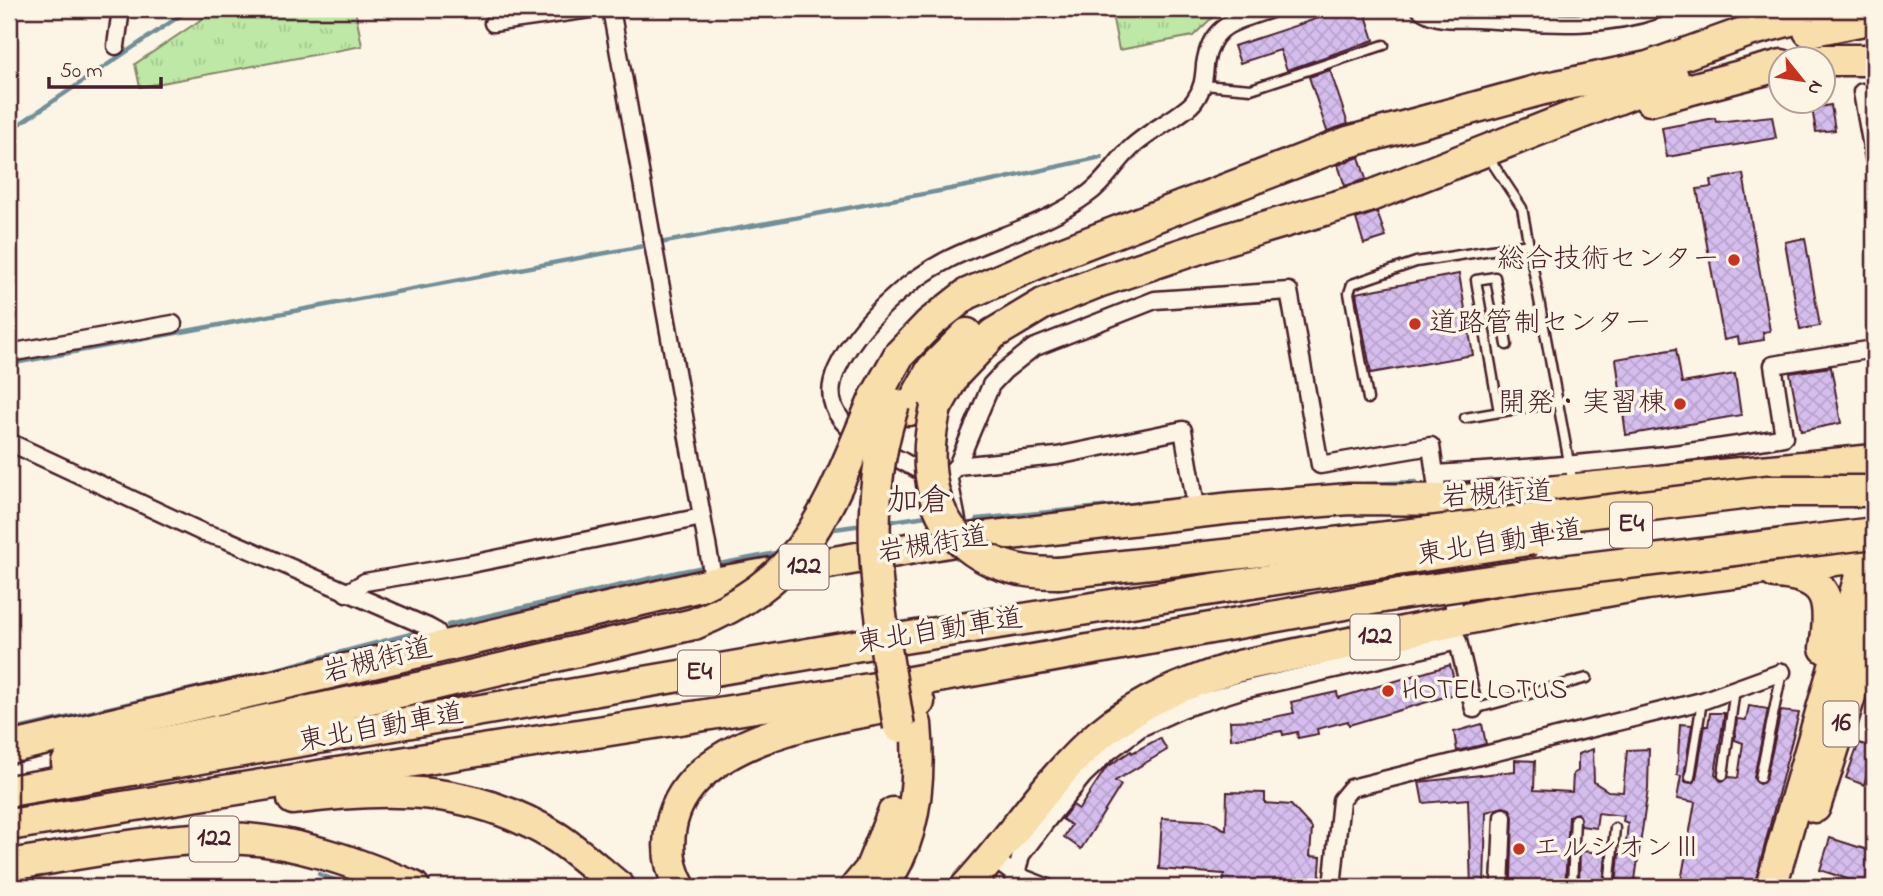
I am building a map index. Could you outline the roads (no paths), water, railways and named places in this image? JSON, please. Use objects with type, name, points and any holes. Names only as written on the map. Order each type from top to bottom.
[{"type":"highway","points":[[1543,89],[1755,9]]},
{"type":"highway","points":[[856,887],[870,870],[882,846],[897,800],[907,726],[893,575],[890,509],[904,405],[899,355],[930,323],[967,294],[1348,142],[1543,89],[1648,67],[1749,31],[1832,9]]},
{"type":"highway","points":[[9,775],[427,686],[694,624],[729,610],[760,592],[802,548],[830,500],[904,405],[954,374],[986,342],[1043,304],[1098,282],[1233,237],[1368,197],[1486,153],[1659,81],[1757,47],[1836,24],[1874,19]]},
{"type":"highway","points":[[1838,60],[1874,61]]},
{"type":"highway","points":[[1559,121],[1768,69]]},
{"type":"highway","points":[[904,405],[928,466],[933,494],[946,522],[968,547],[989,559],[1020,570],[1059,573],[1389,549],[1767,491],[1874,491]]},
{"type":"highway","name":"岩槻街道","points":[[9,748],[442,646],[711,571],[1197,512],[1350,499],[1438,487],[1874,460]]},
{"type":"highway","name":"東北自動車道","points":[[9,791],[872,643],[1389,549],[1594,530],[1874,497]]},
{"type":"highway","name":"16","points":[[1771,887],[1872,548],[1874,527]]},
{"type":"highway","name":"122","points":[[965,887],[1007,873],[1083,749],[1123,717],[1168,691],[1239,666],[1456,620],[1647,584],[1872,548]]},
{"type":"highway","name":"東北自動車道","points":[[9,825],[882,687],[1401,594],[1543,573],[1872,548]]},
{"type":"highway","points":[[1647,584],[1774,573],[1801,576],[1816,585],[1824,594],[1830,616],[1811,749]]},
{"type":"highway","name":"16","points":[[1791,887],[1874,620]]},
{"type":"highway","points":[[680,887],[673,875],[668,841],[673,814],[682,794],[704,771],[753,743],[815,721],[1037,680],[1232,625]]},
{"type":"highway","points":[[882,887],[906,840],[916,800],[919,758],[907,726]]},
{"type":"highway","points":[[74,814],[225,808],[379,790],[437,793],[472,800],[559,838],[619,887]]},
{"type":"highway","name":"122","points":[[9,865],[215,838],[264,840],[321,852],[414,887]]},
{"type":"street","points":[[116,46],[121,9]]},
{"type":"street","points":[[493,23],[590,9]]},
{"type":"street","points":[[611,9],[711,571]]},
{"type":"street","points":[[1197,512],[1183,430],[1057,456],[953,471],[940,477],[918,470],[847,428],[835,413],[830,397],[837,370],[859,335],[910,284],[948,259],[1060,212],[1090,193],[1129,150],[1194,103],[1203,85],[1211,38],[1223,27],[1271,9]]},
{"type":"street","points":[[1420,9],[1441,19],[1546,25],[1596,15],[1658,9]]},
{"type":"street","points":[[1862,92],[1874,158]]},
{"type":"street","points":[[960,540],[953,471],[991,385],[1033,348],[1154,300],[1289,290],[1321,465],[1432,446],[1456,620]]},
{"type":"street","points":[[9,353],[173,324]]},
{"type":"street","points":[[1573,479],[1629,457],[1699,453],[1784,437],[1773,365],[1874,349]]},
{"type":"street","points":[[9,442],[204,533],[225,539],[428,627],[437,632],[442,646]]},
{"type":"street","points":[[346,593],[365,582],[466,565],[702,517]]},
{"type":"street","points":[[1045,887],[1007,873],[1083,776],[1108,752],[1140,728],[1184,708],[1238,691],[1458,641],[1474,709]]},
{"type":"street","points":[[1332,887],[1341,800],[1352,788],[1702,701],[1782,672]]},
{"type":"street","points":[[1500,887],[1503,817]]},
{"type":"lane","points":[[1203,85],[1251,89],[1384,45]]},
{"type":"lane","points":[[1486,153],[1522,208],[1573,479]]},
{"type":"lane","points":[[1368,399],[1349,293],[1352,285],[1416,262],[1529,244]]},
{"type":"lane","points":[[1499,412],[1476,281],[1495,277],[1507,345]]},
{"type":"lane","points":[[1465,418],[1559,402]]},
{"type":"lane","points":[[1760,778],[1782,672]]},
{"type":"lane","points":[[1474,709],[1587,678]]},
{"type":"lane","points":[[1723,775],[1735,690]]},
{"type":"lane","points":[[1690,777],[1702,701]]},
{"type":"lane","points":[[1572,887],[1575,820]]},
{"type":"lane","points":[[1609,887],[1615,828]]},
{"type":"waterway","points":[[9,131],[190,9]]},
{"type":"waterway","points":[[9,364],[988,182],[1101,157]]},
{"type":"waterway","points":[[1365,484],[1416,482]]},
{"type":"waterway","points":[[977,519],[1297,488]]},
{"type":"waterway","points":[[886,522],[933,515]]},
{"type":"waterway","points":[[827,530],[863,525]]},
{"type":"waterway","points":[[448,625],[678,572],[776,553],[789,539]]},
{"type":"waterway","points":[[9,731],[262,673],[418,632]]},
{"type":"waterway","points":[[319,874],[352,887]]},
{"type":"place","name":"総合技術センター","points":[[1734,260]]},
{"type":"place","name":"道路管制センター","points":[[1415,324]]},
{"type":"place","name":"開発・実習棟","points":[[1680,404]]},
{"type":"place","name":"HOTEL LOTUS","points":[[1388,691]]},
{"type":"place","name":"エルシオンⅢ","points":[[1519,849]]},
{"type":"district","name":"加倉","points":[[919,502]]}]
